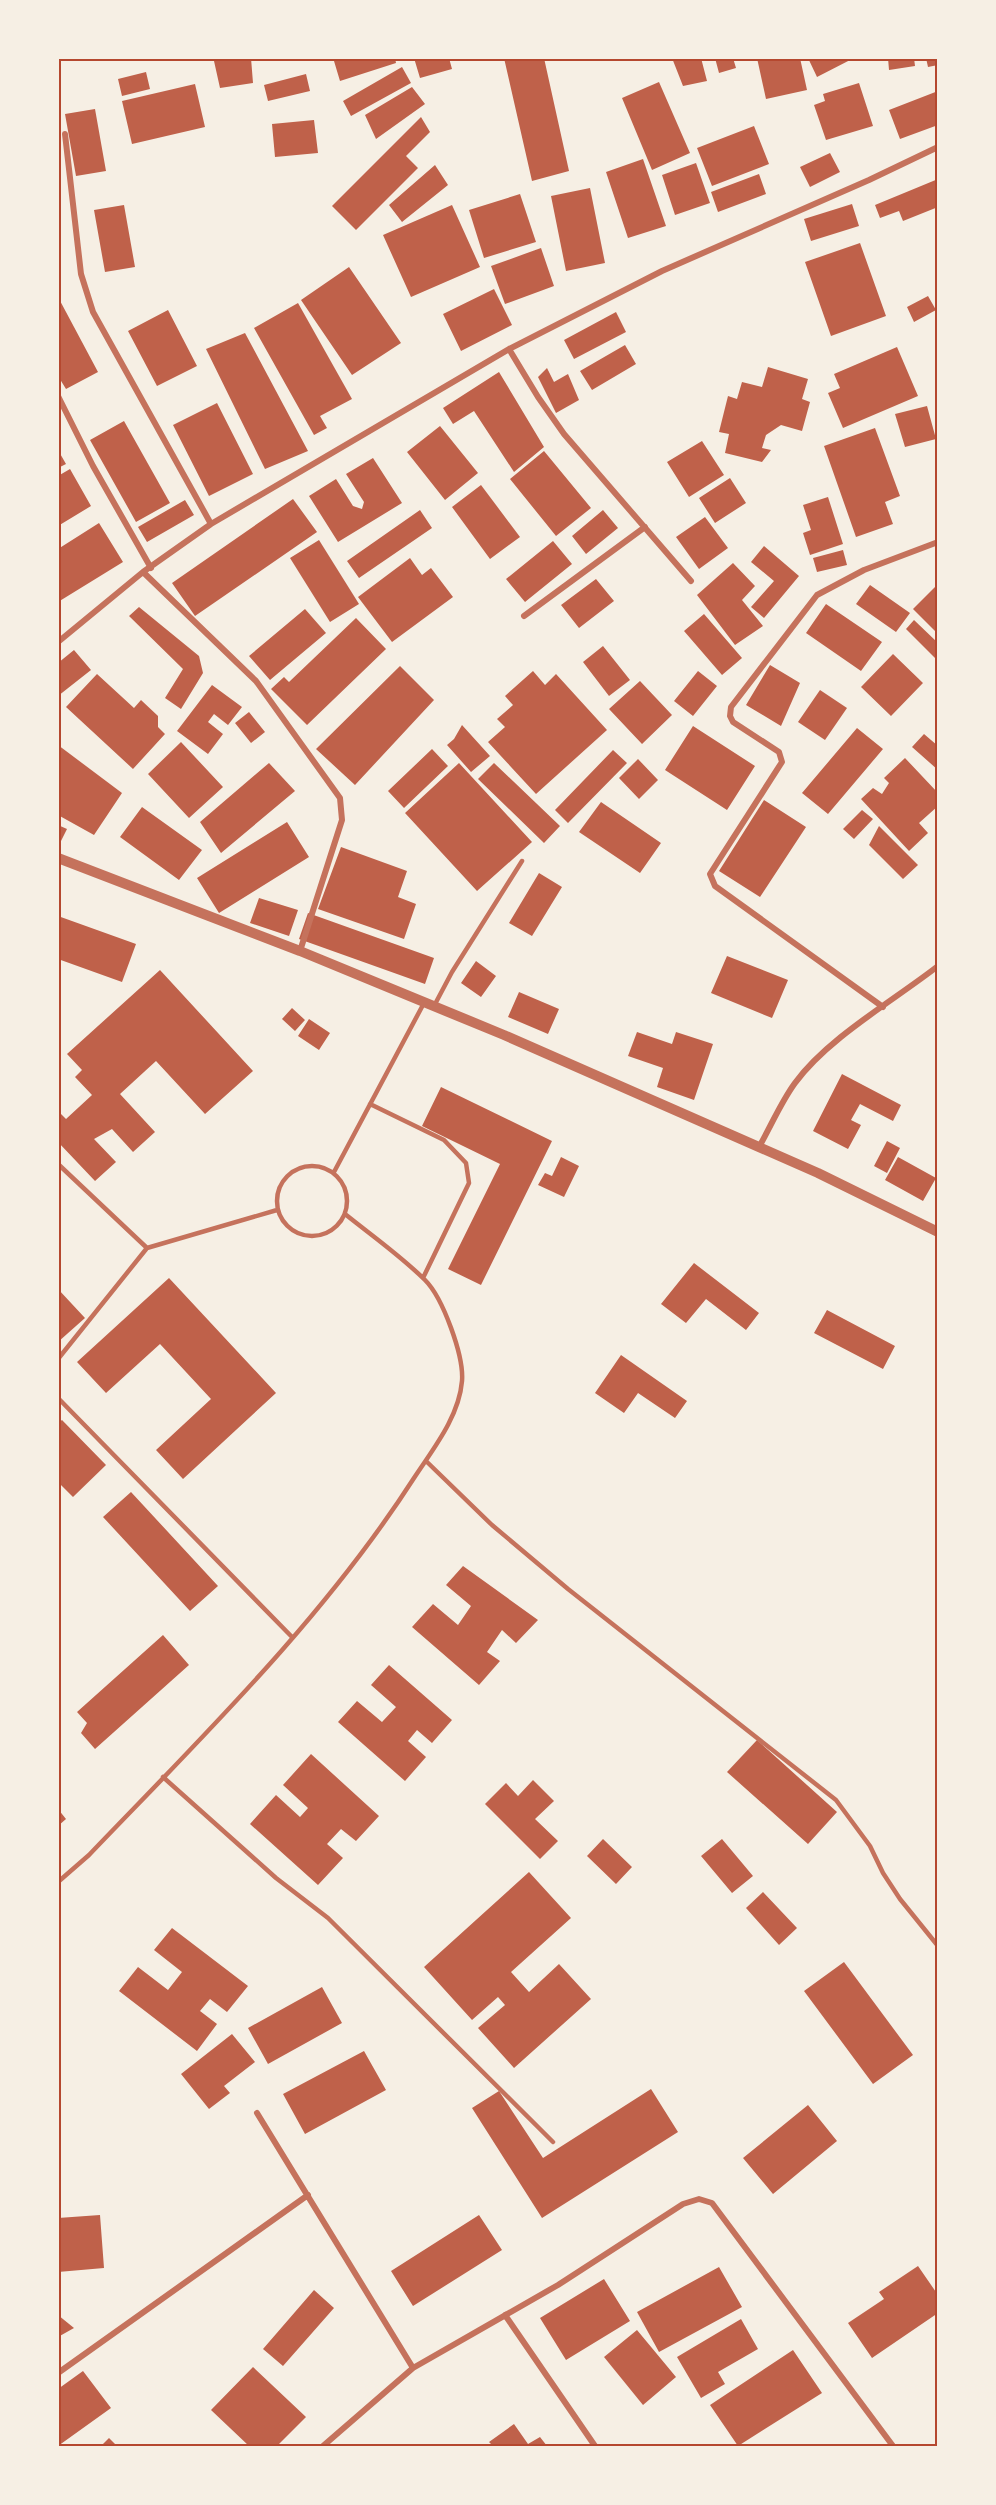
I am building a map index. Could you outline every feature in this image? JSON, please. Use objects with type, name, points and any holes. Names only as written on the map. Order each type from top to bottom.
[{"type":"street","points":[[65,134],[81,274],[93,312],[211,524]]},
{"type":"street","points":[[58,642],[143,572],[211,524],[509,349],[662,271],[938,147]]},
{"type":"street","points":[[509,349],[564,434],[691,581]]},
{"type":"street","points":[[58,396],[93,466],[151,568]]},
{"type":"street","points":[[524,616],[645,527]]},
{"type":"street","points":[[883,1007],[715,886],[710,874],[782,762],[779,752],[733,722],[730,716],[731,707],[817,595],[864,570],[938,542]]},
{"type":"street","points":[[143,572],[256,681],[340,798],[342,820],[300,951]]},
{"type":"street","points":[[58,858],[300,951],[429,1004],[818,1173],[938,1232]]},
{"type":"street","points":[[759,1147],[794,1083],[838,1041],[938,966]]},
{"type":"street","points":[[257,2113],[413,2368]]},
{"type":"street","points":[[58,2373],[308,2195]]},
{"type":"street","points":[[323,2446],[413,2368],[558,2285],[683,2204],[699,2199],[712,2203],[893,2446]]},
{"type":"street","points":[[506,2315],[595,2446]]},
{"type":"lane","points":[[334,1172],[370,1104],[429,1004],[452,972],[522,861]]},
{"type":"lane","points":[[370,1104],[444,1140],[466,1163],[469,1183],[423,1278]]},
{"type":"lane","points":[[58,1164],[147,1248]]},
{"type":"lane","points":[[300,1168],[324,1168],[334,1172],[343,1183],[348,1207],[337,1228],[312,1237],[300,1235],[290,1229],[281,1220],[277,1210],[280,1184],[288,1175],[300,1168]]},
{"type":"lane","points":[[58,1359],[147,1248],[277,1210]]},
{"type":"lane","points":[[58,1882],[89,1855],[262,1674],[384,1525],[439,1442],[455,1407],[462,1381],[460,1356],[449,1323],[423,1278],[345,1214]]},
{"type":"lane","points":[[58,1398],[292,1637]]},
{"type":"lane","points":[[426,1461],[492,1525],[568,1589],[836,1800],[870,1845],[883,1873],[900,1899],[938,1946]]},
{"type":"lane","points":[[164,1777],[276,1878],[328,1918],[553,2142]]},
{"type":"building","points":[[251,58],[253,83],[220,88],[214,61]]},
{"type":"building","points":[[341,58],[395,58],[396,63],[340,81],[334,61]]},
{"type":"building","points":[[414,58],[449,58],[452,69],[420,78]]},
{"type":"building","points":[[504,58],[544,58],[569,171],[532,181]]},
{"type":"building","points":[[672,58],[701,58],[707,81],[683,86]]},
{"type":"building","points":[[715,58],[733,58],[736,68],[719,73]]},
{"type":"building","points":[[757,58],[800,58],[807,90],[766,99]]},
{"type":"building","points":[[808,58],[854,58],[817,77]]},
{"type":"building","points":[[888,58],[914,58],[915,66],[889,70]]},
{"type":"building","points":[[926,58],[938,58],[938,65],[928,67]]},
{"type":"building","points":[[402,67],[411,83],[351,116],[343,101]]},
{"type":"building","points":[[146,72],[150,89],[122,96],[118,79]]},
{"type":"building","points":[[306,74],[310,91],[268,101],[264,85]]},
{"type":"building","points":[[659,82],[690,153],[652,170],[622,98]]},
{"type":"building","points":[[859,83],[873,126],[826,140],[814,105],[825,101],[823,94]]},
{"type":"building","points":[[195,84],[205,127],[132,144],[122,101]]},
{"type":"building","points":[[412,87],[425,104],[376,139],[365,115]]},
{"type":"building","points":[[938,91],[938,125],[900,139],[889,110]]},
{"type":"building","points":[[95,109],[106,171],[76,176],[65,114]]},
{"type":"building","points":[[421,117],[430,132],[406,156],[418,168],[356,230],[332,206]]},
{"type":"building","points":[[314,120],[318,153],[275,157],[272,124]]},
{"type":"building","points":[[754,126],[769,164],[712,186],[697,148]]},
{"type":"building","points":[[830,153],[840,172],[810,187],[800,167]]},
{"type":"building","points":[[643,159],[666,226],[628,238],[606,172]]},
{"type":"building","points":[[696,163],[710,203],[675,215],[662,175]]},
{"type":"building","points":[[435,165],[448,185],[402,222],[389,205]]},
{"type":"building","points":[[759,174],[766,194],[718,212],[711,192]]},
{"type":"building","points":[[938,179],[938,207],[903,221],[899,211],[880,218],[875,205]]},
{"type":"building","points":[[590,188],[605,263],[566,271],[551,196]]},
{"type":"building","points":[[520,194],[536,242],[484,258],[469,210]]},
{"type":"building","points":[[852,204],[859,226],[811,241],[804,219]]},
{"type":"building","points":[[124,205],[135,267],[105,272],[94,210]]},
{"type":"building","points":[[452,205],[480,267],[411,297],[383,235]]},
{"type":"building","points":[[860,243],[886,316],[831,336],[805,262]]},
{"type":"building","points":[[541,248],[554,286],[505,304],[491,266]]},
{"type":"building","points":[[349,267],[401,343],[352,375],[301,300]]},
{"type":"building","points":[[494,289],[512,325],[461,351],[443,314]]},
{"type":"building","points":[[928,296],[936,310],[914,322],[907,307]]},
{"type":"building","points":[[58,297],[98,372],[66,389],[58,376]]},
{"type":"building","points":[[298,303],[352,399],[320,416],[327,428],[314,435],[254,328]]},
{"type":"building","points":[[168,310],[197,366],[157,386],[128,331]]},
{"type":"building","points":[[616,312],[626,332],[574,359],[564,340]]},
{"type":"building","points":[[245,333],[308,451],[265,469],[206,349]]},
{"type":"building","points":[[625,345],[636,364],[592,390],[580,371]]},
{"type":"building","points":[[897,347],[918,396],[843,428],[828,393],[840,388],[834,374]]},
{"type":"building","points":[[768,367],[808,379],[802,399],[810,402],[802,431],[781,425],[766,435],[762,448],[771,450],[762,462],[725,453],[729,434],[719,432],[728,396],[737,399],[742,382],[762,387]]},
{"type":"building","points":[[547,368],[554,382],[568,374],[579,400],[556,413],[538,377]]},
{"type":"building","points":[[499,372],[544,447],[514,472],[474,411],[453,424],[443,408]]},
{"type":"building","points":[[217,403],[253,474],[209,496],[173,425]]},
{"type":"building","points":[[927,406],[936,439],[905,447],[895,414]]},
{"type":"building","points":[[124,421],[170,503],[136,522],[90,440]]},
{"type":"building","points":[[440,426],[478,473],[445,500],[407,452]]},
{"type":"building","points":[[875,428],[900,496],[885,502],[893,524],[856,537],[824,446]]},
{"type":"building","points":[[702,441],[724,475],[689,497],[667,462]]},
{"type":"building","points":[[58,450],[66,464],[58,468]]},
{"type":"building","points":[[544,451],[591,508],[556,536],[510,479]]},
{"type":"building","points":[[373,458],[402,503],[338,542],[309,496],[336,479],[353,506],[362,509],[364,502],[346,474]]},
{"type":"building","points":[[70,469],[91,506],[58,526],[58,476]]},
{"type":"building","points":[[730,478],[746,503],[715,523],[699,498]]},
{"type":"building","points":[[481,485],[520,537],[490,559],[452,507]]},
{"type":"building","points":[[828,497],[843,544],[810,555],[803,533],[811,530],[803,505]]},
{"type":"building","points":[[293,499],[317,532],[195,616],[172,583]]},
{"type":"building","points":[[185,500],[194,515],[147,542],[138,527]]},
{"type":"building","points":[[420,510],[432,528],[359,578],[347,561]]},
{"type":"building","points":[[603,510],[618,528],[586,554],[572,536]]},
{"type":"building","points":[[705,517],[728,548],[699,569],[676,537]]},
{"type":"building","points":[[99,523],[123,562],[58,602],[58,549]]},
{"type":"building","points":[[319,540],[359,604],[330,622],[290,558]]},
{"type":"building","points":[[553,541],[572,564],[525,602],[506,579]]},
{"type":"building","points":[[764,546],[799,576],[764,618],[751,607],[774,581],[751,562]]},
{"type":"building","points":[[843,550],[847,565],[817,572],[813,558]]},
{"type":"building","points":[[410,558],[422,575],[431,568],[453,597],[392,642],[358,597]]},
{"type":"building","points":[[733,563],[755,586],[742,600],[763,626],[735,645],[697,595]]},
{"type":"building","points":[[596,579],[614,601],[579,628],[561,605]]},
{"type":"building","points":[[870,585],[910,613],[896,632],[856,604]]},
{"type":"building","points":[[936,586],[938,588],[938,634],[913,609]]},
{"type":"building","points":[[826,604],[882,642],[861,671],[806,633]]},
{"type":"building","points":[[139,607],[199,656],[203,673],[181,709],[165,698],[183,669],[129,616]]},
{"type":"building","points":[[305,609],[326,633],[270,680],[249,656]]},
{"type":"building","points":[[704,614],[742,658],[722,675],[684,631]]},
{"type":"building","points":[[356,618],[386,649],[307,725],[271,689],[284,677],[289,682]]},
{"type":"building","points":[[914,620],[938,643],[936,659],[906,629]]},
{"type":"building","points":[[603,646],[630,680],[609,696],[583,662]]},
{"type":"building","points":[[74,650],[91,670],[58,696],[58,663]]},
{"type":"building","points":[[893,654],[923,683],[891,716],[861,687]]},
{"type":"building","points":[[770,665],[800,683],[781,726],[746,705]]},
{"type":"building","points":[[400,666],[434,700],[355,785],[316,749]]},
{"type":"building","points":[[533,671],[545,685],[556,674],[607,730],[536,794],[488,742],[505,727],[497,719],[513,705],[505,696]]},
{"type":"building","points":[[698,671],[717,686],[693,716],[674,701]]},
{"type":"building","points":[[97,674],[134,708],[141,700],[158,716],[158,727],[165,734],[133,769],[66,707]]},
{"type":"building","points":[[640,681],[672,715],[642,744],[609,709]]},
{"type":"building","points":[[212,685],[242,707],[228,725],[214,714],[208,722],[223,734],[208,754],[177,731]]},
{"type":"building","points":[[820,690],[847,708],[825,740],[798,722]]},
{"type":"building","points":[[249,712],[265,732],[251,743],[235,723]]},
{"type":"building","points":[[462,725],[490,756],[471,772],[447,745],[454,739]]},
{"type":"building","points":[[693,726],[755,766],[727,810],[665,770]]},
{"type":"building","points":[[857,728],[883,749],[828,814],[802,793]]},
{"type":"building","points":[[924,734],[938,746],[938,770],[912,747]]},
{"type":"building","points":[[181,742],[223,787],[189,818],[148,774]]},
{"type":"building","points":[[58,745],[122,793],[94,835],[58,815]]},
{"type":"building","points":[[432,749],[448,766],[404,808],[388,791]]},
{"type":"building","points":[[613,750],[627,763],[568,823],[555,810]]},
{"type":"building","points":[[905,758],[938,793],[938,806],[919,823],[928,833],[909,851],[861,799],[873,788],[882,794],[889,783],[884,778]]},
{"type":"building","points":[[638,759],[658,780],[639,799],[619,778]]},
{"type":"building","points":[[269,763],[295,791],[221,853],[200,822]]},
{"type":"building","points":[[459,763],[532,842],[477,891],[405,813]]},
{"type":"building","points":[[494,763],[560,826],[544,843],[478,779]]},
{"type":"building","points":[[764,800],[806,827],[760,897],[719,871]]},
{"type":"building","points":[[601,802],[661,843],[640,873],[579,832]]},
{"type":"building","points":[[142,807],[202,850],[179,880],[120,837]]},
{"type":"building","points":[[862,810],[873,819],[854,839],[843,829]]},
{"type":"building","points":[[287,822],[309,857],[219,913],[197,878]]},
{"type":"building","points":[[58,825],[67,829],[58,847]]},
{"type":"building","points":[[879,826],[918,865],[903,879],[869,845]]},
{"type":"building","points":[[341,847],[407,871],[398,897],[416,904],[404,939],[318,909]]},
{"type":"building","points":[[539,873],[562,887],[532,936],[509,923]]},
{"type":"building","points":[[259,898],[298,910],[289,936],[250,923]]},
{"type":"building","points":[[308,913],[434,958],[425,984],[299,939]]},
{"type":"building","points":[[58,916],[136,944],[122,982],[58,959]]},
{"type":"building","points":[[727,956],[788,980],[772,1018],[711,993]]},
{"type":"building","points":[[476,961],[496,976],[481,997],[461,983]]},
{"type":"building","points":[[160,970],[253,1071],[205,1114],[156,1061],[120,1094],[155,1132],[133,1152],[112,1129],[94,1139],[116,1162],[95,1181],[58,1142],[58,1111],[66,1119],[92,1095],[75,1077],[82,1070],[67,1054]]},
{"type":"building","points":[[519,992],[559,1009],[548,1034],[508,1017]]},
{"type":"building","points":[[292,1008],[305,1020],[295,1031],[282,1019]]},
{"type":"building","points":[[309,1019],[330,1033],[319,1050],[298,1036]]},
{"type":"building","points":[[637,1032],[672,1044],[676,1032],[713,1044],[694,1100],[657,1087],[663,1068],[628,1056]]},
{"type":"building","points":[[842,1074],[901,1105],[893,1121],[860,1104],[851,1120],[861,1125],[848,1149],[813,1131]]},
{"type":"building","points":[[441,1087],[552,1141],[481,1285],[448,1269],[500,1164],[422,1126]]},
{"type":"building","points":[[887,1141],[900,1148],[887,1173],[874,1166]]},
{"type":"building","points":[[561,1157],[579,1166],[564,1197],[538,1185],[545,1173],[552,1176]]},
{"type":"building","points":[[898,1157],[936,1178],[923,1201],[885,1180]]},
{"type":"building","points":[[694,1263],[759,1313],[746,1330],[706,1299],[686,1323],[661,1304]]},
{"type":"building","points":[[169,1278],[276,1393],[183,1479],[156,1450],[211,1399],[160,1344],[106,1393],[77,1362]]},
{"type":"building","points":[[58,1289],[85,1318],[58,1342]]},
{"type":"building","points":[[827,1310],[895,1346],[883,1369],[814,1333]]},
{"type":"building","points":[[621,1355],[687,1401],[675,1418],[638,1393],[624,1413],[595,1393]]},
{"type":"building","points":[[62,1420],[106,1465],[73,1497],[58,1482],[58,1423]]},
{"type":"building","points":[[131,1492],[218,1586],[190,1611],[103,1517]]},
{"type":"building","points":[[463,1566],[538,1620],[516,1643],[502,1630],[487,1652],[500,1661],[479,1685],[412,1627],[433,1604],[458,1625],[471,1606],[446,1585]]},
{"type":"building","points":[[163,1635],[189,1665],[95,1749],[81,1733],[87,1723],[77,1712]]},
{"type":"building","points":[[389,1665],[452,1720],[432,1743],[417,1730],[408,1741],[426,1757],[405,1781],[338,1722],[357,1701],[382,1722],[396,1707],[371,1685]]},
{"type":"building","points":[[757,1740],[837,1812],[808,1844],[727,1772]]},
{"type":"building","points":[[311,1754],[379,1816],[356,1841],[341,1829],[327,1844],[343,1858],[318,1885],[250,1824],[276,1795],[300,1817],[308,1808],[283,1785]]},
{"type":"building","points":[[533,1780],[554,1801],[535,1819],[558,1841],[540,1859],[485,1804],[506,1783],[518,1796]]},
{"type":"building","points":[[58,1809],[66,1819],[58,1826]]},
{"type":"building","points":[[603,1839],[632,1867],[616,1884],[587,1856]]},
{"type":"building","points":[[722,1839],[753,1876],[732,1893],[701,1856]]},
{"type":"building","points":[[529,1872],[571,1918],[511,1972],[529,1992],[559,1964],[591,1999],[514,2068],[478,2028],[505,2005],[498,1997],[472,2020],[424,1967]]},
{"type":"building","points":[[763,1892],[797,1928],[779,1945],[746,1908]]},
{"type":"building","points":[[172,1928],[248,1986],[227,2012],[210,1999],[200,2011],[217,2024],[197,2051],[119,1991],[138,1967],[168,1990],[182,1972],[154,1950]]},
{"type":"building","points":[[844,1962],[913,2055],[873,2084],[804,1991]]},
{"type":"building","points":[[322,1987],[342,2023],[268,2064],[248,2028]]},
{"type":"building","points":[[232,2034],[255,2062],[224,2086],[230,2093],[209,2109],[181,2074]]},
{"type":"building","points":[[364,2051],[386,2090],[305,2134],[283,2094]]},
{"type":"building","points":[[651,2089],[678,2132],[542,2218],[472,2108],[499,2091],[543,2158]]},
{"type":"building","points":[[808,2105],[837,2141],[773,2194],[743,2158]]},
{"type":"building","points":[[100,2215],[104,2268],[58,2272],[58,2218]]},
{"type":"building","points":[[479,2215],[502,2250],[413,2306],[391,2271]]},
{"type":"building","points":[[918,2266],[938,2295],[938,2313],[872,2358],[848,2323],[884,2299],[879,2292]]},
{"type":"building","points":[[719,2267],[742,2307],[659,2352],[637,2312]]},
{"type":"building","points":[[604,2279],[630,2321],[566,2360],[540,2318]]},
{"type":"building","points":[[314,2290],[334,2308],[283,2366],[263,2349]]},
{"type":"building","points":[[58,2315],[74,2328],[58,2337]]},
{"type":"building","points":[[741,2319],[758,2349],[718,2372],[725,2384],[701,2398],[677,2357]]},
{"type":"building","points":[[637,2330],[676,2377],[643,2405],[604,2357]]},
{"type":"building","points":[[793,2350],[822,2393],[738,2446],[710,2405]]},
{"type":"building","points":[[253,2367],[306,2417],[277,2446],[249,2446],[211,2410]]},
{"type":"building","points":[[83,2371],[111,2408],[58,2446],[58,2389]]},
{"type":"building","points":[[514,2424],[528,2444],[540,2437],[547,2446],[493,2446],[489,2442]]},
{"type":"building","points":[[109,2438],[117,2446],[101,2446]]}]
